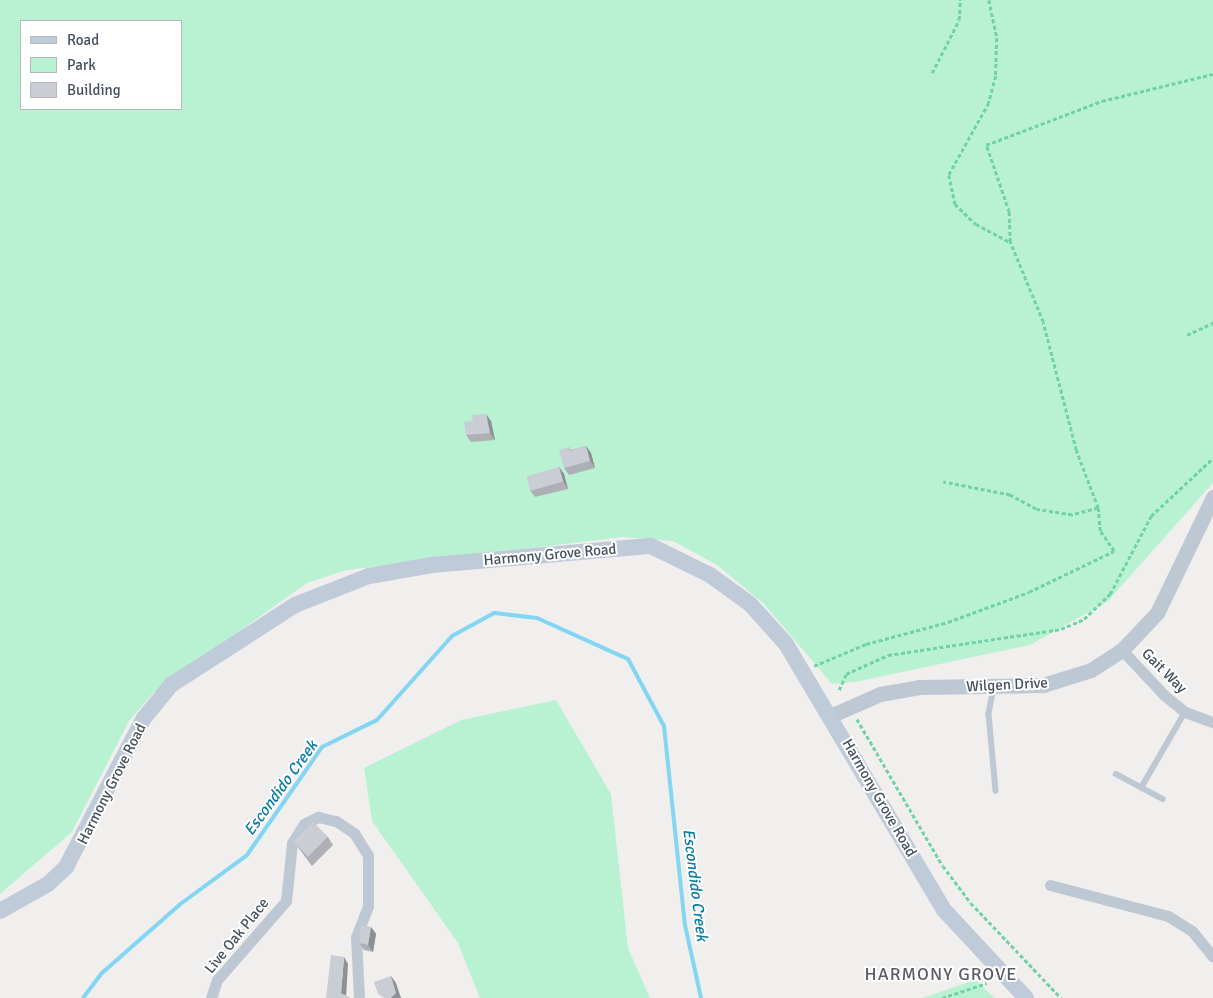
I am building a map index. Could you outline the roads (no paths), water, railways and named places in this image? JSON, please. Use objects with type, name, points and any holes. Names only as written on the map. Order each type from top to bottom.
[{"type":"main road","name":"Harmony Grove Road","points":[[0,911],[48,884],[66,867],[144,718],[171,685],[295,605],[369,576],[432,565],[651,546],[710,575],[750,604],[786,644],[944,910],[1026,998]]},
{"type":"street","name":"Wilgen Drive","points":[[830,716],[853,703],[900,690],[994,688],[1068,679],[1122,650],[1157,613],[1213,497]]},
{"type":"street","name":"Gait Way","points":[[1122,650],[1185,712],[1213,722]]},
{"type":"street","name":"Live Oak Place","points":[[212,998],[217,980],[286,901],[292,843],[304,824],[318,817],[336,821],[354,833],[368,855],[368,906],[356,937],[359,998]]},
{"type":"street","points":[[1050,885],[1168,916],[1192,932],[1213,957]]},
{"type":"lane","points":[[994,688],[989,714],[996,791]]},
{"type":"lane","points":[[1141,788],[1185,712]]},
{"type":"lane","points":[[1116,774],[1163,799]]},
{"type":"waterway","name":"Escondido Creek","points":[[83,998],[102,973],[179,905],[247,855],[322,747],[377,720],[452,636],[494,613],[537,618],[628,659],[664,726],[685,925],[701,998]]},
{"type":"district","name":"HARMONY GROVE","points":[[941,974]]}]
